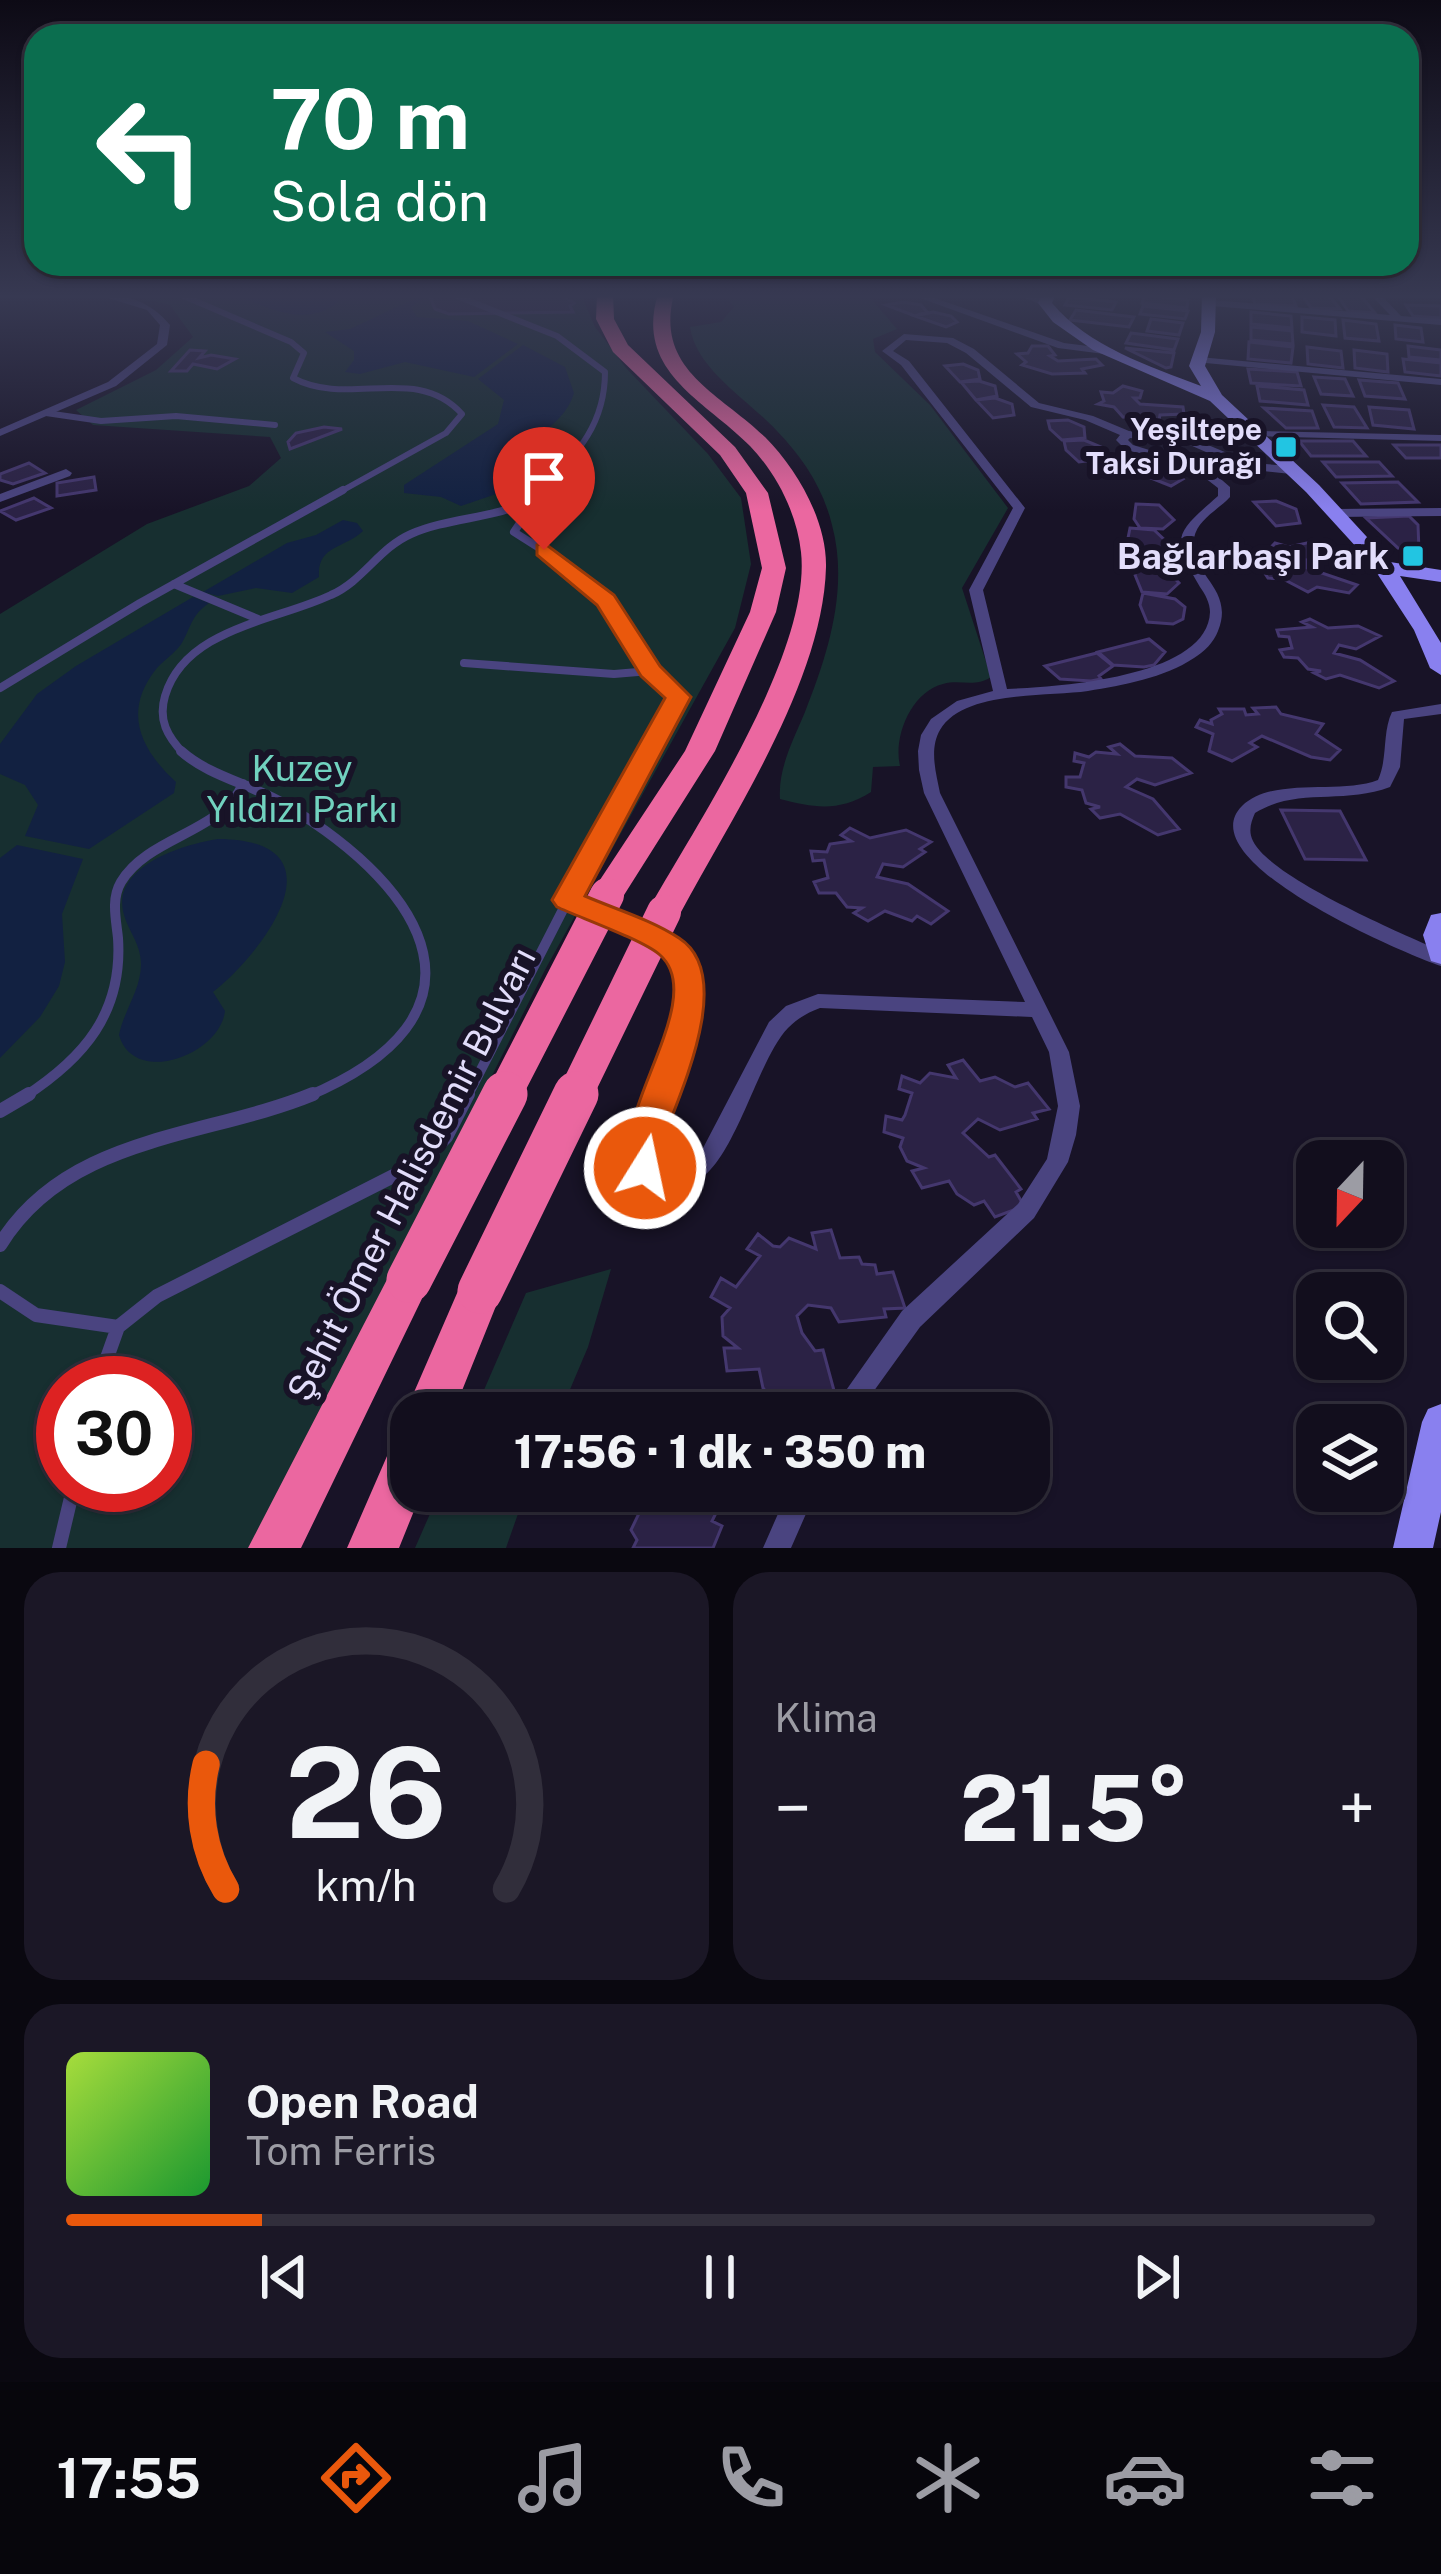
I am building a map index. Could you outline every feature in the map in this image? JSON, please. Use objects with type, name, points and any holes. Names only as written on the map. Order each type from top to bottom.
[{"type":"highway","name":"Şehit Ömer Halisdemir Bulvarı","points":[[274,1548],[608,896],[700,751],[763,612],[774,568],[757,493],[728,451],[640,366]]},
{"type":"highway","points":[[438,1392],[480,1291],[664,912],[746,759],[807,624],[815,566],[809,530],[758,442],[716,408],[679,366]]},
{"type":"highway","points":[[374,1548],[390,1509]]},
{"type":"street","points":[[0,433],[112,384],[135,366]]},
{"type":"street","points":[[908,366],[1019,508],[976,590],[1001,694]]},
{"type":"street","points":[[988,366],[1035,405],[1089,418],[1126,434],[1175,436],[1249,466],[1291,470]]},
{"type":"street","points":[[1144,366],[1216,398]]},
{"type":"street","points":[[1197,366],[1216,398],[1382,567],[1420,620],[1441,668]]},
{"type":"street","points":[[1268,366],[1441,382]]},
{"type":"street","points":[[858,1392],[911,1319],[1027,1211],[1057,1162],[1067,1120],[1066,1079],[1040,1010],[928,779],[928,745],[938,718],[962,702],[1001,694],[1076,692],[1177,663],[1210,635],[1216,604],[1189,557],[1187,540],[1198,519],[1224,496],[1224,487],[1204,471],[1129,447],[1121,440],[1126,434]]},
{"type":"street","points":[[1255,434],[1441,438]]},
{"type":"street","points":[[0,498],[66,472]]},
{"type":"street","points":[[1333,513],[1441,512]]},
{"type":"street","points":[[1382,567],[1441,576]]},
{"type":"street","points":[[1441,709],[1398,716],[1393,767],[1384,784],[1352,793],[1277,795],[1248,810],[1241,827],[1247,847],[1273,872],[1441,957]]},
{"type":"street","points":[[568,900],[672,948],[687,973],[688,1021],[642,1148],[645,1168],[665,1179],[685,1179],[711,1161],[776,1027],[793,1011],[818,1001],[1040,1010]]},
{"type":"street","points":[[1441,922],[1437,935],[1441,957]]},
{"type":"street","points":[[1413,1548],[1441,1422]]},
{"type":"street","points":[[777,1548],[793,1512]]},
{"type":"lane","points":[[0,688],[174,584],[446,433],[462,414],[457,405],[425,391],[329,391],[300,385],[292,378],[298,366]]},
{"type":"lane","points":[[108,1356],[118,1327],[157,1296],[423,1161],[446,1137],[615,808],[676,707],[678,697],[650,671],[606,600],[572,568],[514,532],[518,520],[564,472],[604,411],[608,396],[605,372],[598,366]]},
{"type":"lane","points":[[46,413],[101,422],[176,416],[275,425]]},
{"type":"lane","points":[[0,1245],[61,1181],[105,1155],[319,1090],[382,1060],[415,1013],[429,970],[424,946],[401,907],[322,827],[188,758],[170,738],[160,716],[164,691],[176,673],[206,647],[257,619],[335,594],[400,539],[421,530],[486,520],[544,493]]},
{"type":"lane","points":[[174,584],[257,619]]},
{"type":"lane","points":[[464,664],[614,674],[650,671]]},
{"type":"lane","points":[[0,1112],[58,1078],[92,1045],[109,1014],[120,979],[114,901],[123,878],[235,802],[243,784]]},
{"type":"lane","points":[[0,1292],[36,1315],[118,1327]]},
{"type":"lane","points":[[59,1548],[68,1512]]},
{"type":"green space","name":"Kuzey Yıldızı Parkı","points":[[160,366],[625,366],[708,454],[741,498],[751,564],[735,628],[546,968],[255,1548],[0,1548],[0,614],[147,524],[249,486],[281,458],[270,437],[93,425],[76,410]]},
{"type":"green space","points":[[709,366],[890,366],[930,405],[1008,508],[962,588],[991,677],[943,684],[922,696],[902,729],[900,766],[873,767],[871,792],[837,805],[780,799],[784,765],[834,620],[837,549],[828,511],[795,452]]},
{"type":"green space","points":[[611,1269],[569,1392],[483,1392],[526,1293]]},
{"type":"green space","points":[[431,1512],[519,1512],[506,1548],[415,1548]]},
{"type":"water","points":[[349,366],[389,366],[360,374],[345,372]]},
{"type":"water","points":[[425,366],[488,366],[474,377]]},
{"type":"water","points":[[495,366],[564,366],[574,393],[559,418],[522,456],[514,488],[461,506],[441,497],[404,493],[404,485],[498,424],[504,400],[478,379]]},
{"type":"water","points":[[343,520],[357,523],[363,531],[327,553],[319,577],[292,593],[256,588],[218,596],[203,592],[287,543],[316,535]]},
{"type":"water","points":[[193,597],[209,603],[196,616],[181,645],[146,684],[138,714],[145,743],[176,782],[174,793],[89,849],[25,836],[38,805],[25,785],[0,774],[0,744],[37,694]]},
{"type":"water","points":[[218,839],[257,844],[279,857],[287,877],[283,900],[254,951],[213,992],[225,1011],[208,1041],[176,1059],[141,1059],[128,1051],[119,1035],[141,964],[123,911],[123,895],[129,881],[155,860]]},
{"type":"water","points":[[17,845],[83,859],[62,914],[65,962],[59,986],[40,1017],[0,1058],[0,858]]},
{"type":"building","points":[[945,366],[978,370],[980,379],[960,382]]},
{"type":"building","points":[[1026,366],[1096,366],[1082,369],[1085,373],[1052,374]]},
{"type":"building","points":[[1388,366],[1388,372],[1355,368]]},
{"type":"building","points":[[1404,366],[1441,366],[1441,376],[1405,372]]},
{"type":"building","points":[[1248,369],[1297,372],[1301,386],[1251,383]]},
{"type":"building","points":[[1314,377],[1345,379],[1353,396],[1321,394]]},
{"type":"building","points":[[1359,380],[1398,383],[1405,399],[1365,396]]},
{"type":"building","points":[[961,382],[995,386],[997,396],[976,400]]},
{"type":"building","points":[[1123,386],[1142,391],[1140,398],[1134,398],[1140,404],[1183,407],[1184,414],[1160,415],[1159,420],[1123,417],[1114,407],[1098,404],[1104,401],[1101,392],[1113,393]]},
{"type":"building","points":[[1257,386],[1304,390],[1308,405],[1260,401]]},
{"type":"building","points":[[995,398],[1012,404],[1014,415],[993,418],[976,400]]},
{"type":"building","points":[[1323,405],[1354,407],[1367,428],[1334,427]]},
{"type":"building","points":[[1369,407],[1409,410],[1414,429],[1373,425]]},
{"type":"building","points":[[1264,408],[1312,411],[1318,428],[1286,428]]},
{"type":"building","points":[[1068,420],[1084,427],[1085,438],[1062,440],[1050,429],[1048,421]]},
{"type":"building","points":[[342,429],[290,449],[288,442],[296,433]]},
{"type":"building","points":[[1084,440],[1101,447],[1102,459],[1079,462],[1066,450],[1064,441]]},
{"type":"building","points":[[1299,441],[1353,441],[1366,456],[1311,456]]},
{"type":"building","points":[[1394,445],[1441,445],[1441,458],[1406,458]]},
{"type":"building","points":[[1323,462],[1379,462],[1392,476],[1336,477]]},
{"type":"building","points":[[29,463],[45,473],[13,484],[0,480],[0,474]]},
{"type":"building","points":[[1141,463],[1172,469],[1183,479],[1171,486],[1128,469]]},
{"type":"building","points":[[94,477],[96,490],[57,496],[57,483]]},
{"type":"building","points":[[1398,482],[1418,502],[1361,504],[1342,483]]},
{"type":"building","points":[[34,498],[51,508],[16,520],[0,511]]},
{"type":"building","points":[[1276,501],[1296,509],[1300,523],[1276,526],[1254,502]]},
{"type":"building","points":[[1136,504],[1159,505],[1174,520],[1163,529],[1140,528],[1134,519]]},
{"type":"building","points":[[1409,516],[1418,525],[1419,551],[1398,548],[1366,518]]},
{"type":"building","points":[[1130,528],[1154,530],[1170,545],[1158,555],[1134,554]]},
{"type":"building","points":[[1311,542],[1329,549],[1315,561],[1307,560],[1307,568],[1357,585],[1349,593],[1317,587],[1308,592],[1283,579],[1268,578],[1264,572],[1272,568],[1270,564],[1255,555],[1277,548],[1272,546],[1275,543],[1289,547]]},
{"type":"building","points":[[1138,564],[1163,566],[1179,583],[1167,594],[1142,592],[1135,575]]},
{"type":"building","points":[[1143,593],[1175,599],[1185,607],[1183,619],[1173,624],[1147,622],[1140,605]]},
{"type":"building","points":[[1310,619],[1328,628],[1358,626],[1380,636],[1356,649],[1339,645],[1334,653],[1360,660],[1394,681],[1379,688],[1340,675],[1326,679],[1298,658],[1284,657],[1280,650],[1292,648],[1289,637],[1279,636],[1277,630],[1312,627],[1302,622]]},
{"type":"building","points":[[1149,639],[1165,652],[1154,665],[1113,665],[1098,652]]},
{"type":"building","points":[[1097,653],[1113,666],[1101,679],[1060,679],[1045,666]]},
{"type":"building","points":[[1276,707],[1281,714],[1323,724],[1316,734],[1340,750],[1330,760],[1311,757],[1262,736],[1250,743],[1257,747],[1232,761],[1209,751],[1213,734],[1196,727],[1200,720],[1212,724],[1222,714],[1219,709],[1244,709],[1246,715],[1258,714],[1253,708]]},
{"type":"building","points":[[1120,744],[1135,756],[1172,758],[1191,773],[1155,785],[1137,779],[1126,787],[1153,799],[1179,829],[1158,835],[1120,814],[1100,818],[1091,809],[1100,807],[1086,803],[1082,790],[1066,787],[1066,777],[1080,777],[1084,763],[1074,761],[1075,753],[1089,757],[1096,752],[1117,754],[1109,747]]},
{"type":"building","points":[[1281,810],[1340,811],[1366,860],[1305,859]]},
{"type":"building","points":[[850,828],[870,838],[906,830],[931,842],[903,867],[883,864],[877,877],[908,884],[948,911],[931,924],[917,916],[912,921],[885,911],[868,921],[854,913],[862,908],[847,907],[836,893],[819,893],[814,882],[828,878],[824,860],[813,861],[811,851],[827,852],[830,844],[851,841],[841,835]]},
{"type":"building","points":[[963,1060],[980,1081],[995,1077],[1015,1087],[1028,1083],[1049,1109],[1033,1113],[1037,1119],[1000,1130],[978,1119],[963,1133],[989,1157],[995,1155],[1021,1189],[1016,1192],[1024,1206],[995,1217],[984,1201],[974,1205],[957,1194],[949,1181],[922,1188],[912,1171],[924,1168],[907,1161],[900,1147],[903,1138],[884,1132],[886,1116],[902,1120],[905,1115],[912,1093],[899,1089],[902,1076],[920,1083],[930,1073],[956,1078],[948,1065]]},
{"type":"building","points":[[831,1230],[840,1258],[859,1257],[862,1264],[875,1265],[877,1274],[893,1272],[905,1308],[884,1309],[886,1317],[839,1322],[831,1308],[808,1305],[797,1316],[802,1333],[815,1351],[823,1350],[834,1392],[766,1392],[759,1369],[727,1371],[724,1348],[738,1348],[723,1336],[722,1317],[730,1308],[711,1297],[721,1278],[736,1287],[760,1256],[747,1249],[758,1234],[773,1246],[780,1247],[789,1238],[816,1249],[812,1233]]},
{"type":"building","points":[[640,1512],[716,1512],[712,1521],[722,1526],[713,1548],[633,1548],[637,1540],[631,1530]]},
{"type":"place","name":"Yeşiltepe Taksi Durağı","points":[[1286,447]]},
{"type":"place","name":"Bağlarbaşı Park","points":[[1413,556]]},
{"type":"route","points":[[544,550],[606,600],[650,671],[678,697],[568,900],[672,948],[687,973],[688,1021],[642,1148],[645,1168]]}]
